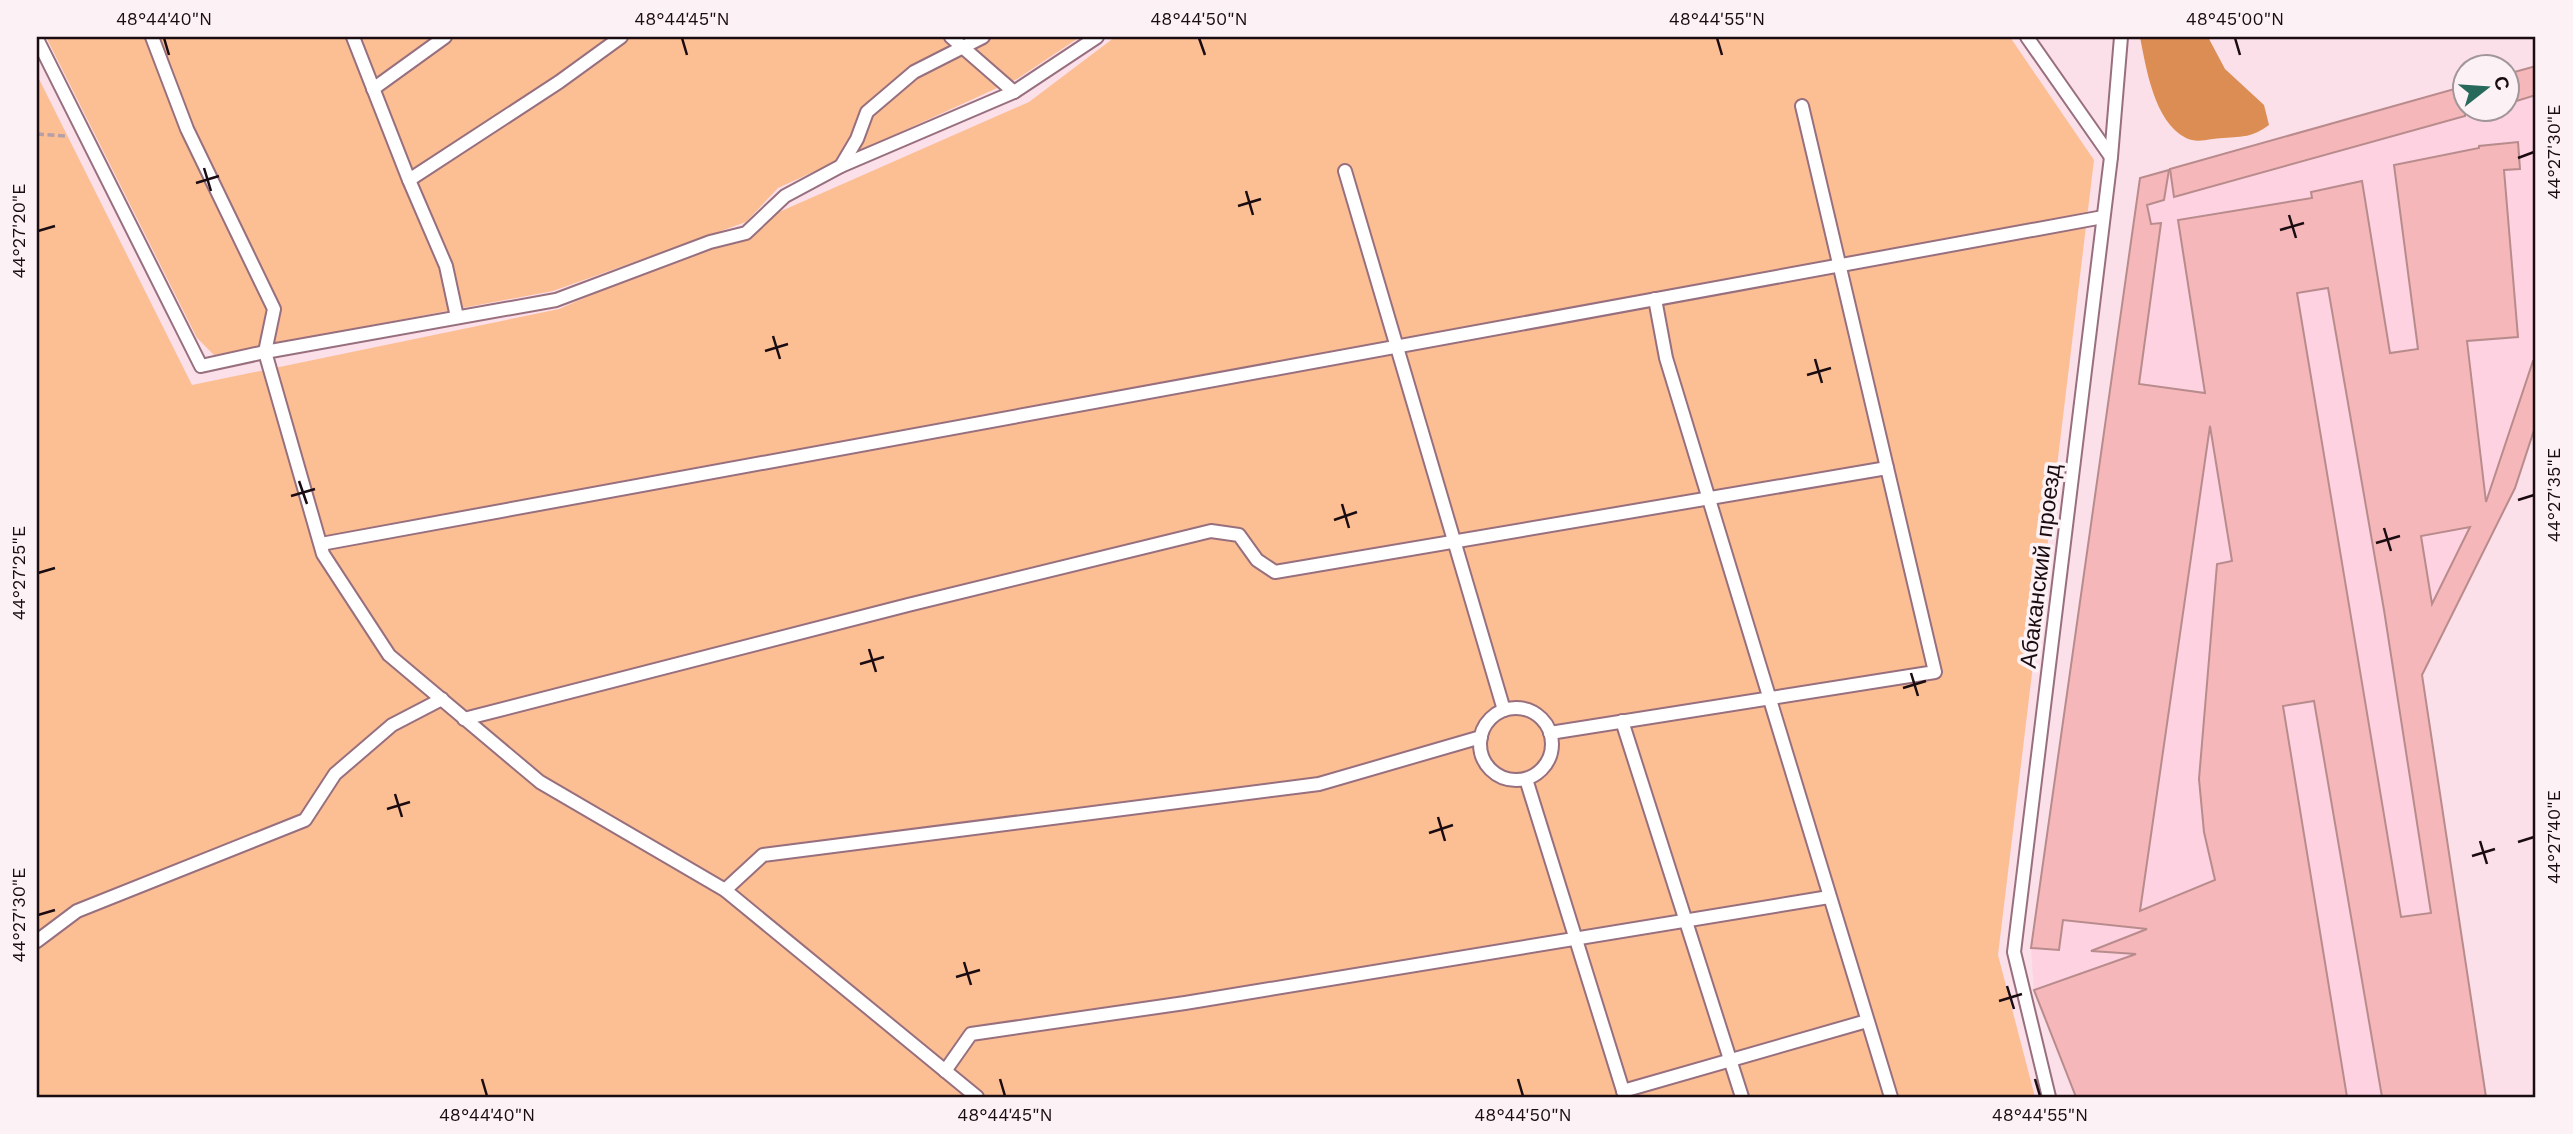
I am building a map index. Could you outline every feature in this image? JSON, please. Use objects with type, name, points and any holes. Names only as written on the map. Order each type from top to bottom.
[{"type":"lane","points":[[152,37],[187,129],[274,309],[265,352],[323,554],[389,655],[540,782],[725,890],[977,1097]]},
{"type":"lane","points":[[352,37],[446,266],[457,317]]},
{"type":"lane","points":[[373,89],[445,37]]},
{"type":"lane","points":[[409,180],[559,82],[621,37]]},
{"type":"lane","points":[[951,37],[1014,92]]},
{"type":"lane","points":[[841,166],[858,139],[867,112],[914,72],[983,37]]},
{"type":"lane","points":[[37,39],[201,366],[555,300],[710,242],[746,233],[785,196],[841,166],[1014,92],[1097,37]]},
{"type":"lane","points":[[2027,37],[2111,157]]},
{"type":"lane","name":"Абаканский проезд","points":[[2049,1097],[2014,952],[2111,157],[2121,37]]},
{"type":"lane","points":[[1550,733],[1935,672],[1802,106]]},
{"type":"lane","points":[[1345,171],[1504,710]]},
{"type":"lane","points":[[321,544],[2103,217]]},
{"type":"lane","points":[[1656,299],[1666,358],[1891,1097]]},
{"type":"lane","points":[[464,719],[908,605],[1211,531],[1239,535],[1256,559],[1275,572],[1887,468]]},
{"type":"lane","points":[[37,941],[78,911],[305,820],[335,774],[392,725],[442,699]]},
{"type":"lane","points":[[1527,709],[1545,723],[1550,733],[1552,744],[1545,766],[1526,779],[1502,777],[1484,761],[1481,737],[1485,725],[1493,716],[1504,710],[1527,709]]},
{"type":"lane","points":[[1622,721],[1742,1097]]},
{"type":"lane","points":[[725,890],[763,855],[1319,784],[1481,737]]},
{"type":"lane","points":[[1526,779],[1624,1094],[1867,1021]]},
{"type":"lane","points":[[945,1071],[971,1034],[1199,1001],[1829,897]]},
{"type":"path","points":[[37,134],[86,138]]},
{"type":"shaded area","points":[[46,37],[1080,37],[1017,79],[778,188],[746,222],[553,291],[214,355],[197,338]]},
{"type":"shaded area","points":[[1115,37],[2010,37],[2094,160],[1998,955],[2035,1097],[37,1097],[37,75],[192,385],[559,309],[1029,102]]},
{"type":"shaded area","points":[[2140,37],[2208,37],[2225,69],[2264,105],[2269,125],[2242,136],[2200,141],[2186,138],[2166,120],[2159,107],[2153,93]]},
{"type":"shaded area","points":[[2536,66],[2536,424],[2515,488],[2422,675],[2486,1097],[2076,1097],[2034,990],[2031,948],[2140,178],[2450,90],[2450,122],[2520,122],[2520,70]]},
{"type":"building","points":[[2536,66],[2536,95],[2520,100],[2520,70]]},
{"type":"building","points":[[2450,90],[2450,120],[2174,197],[2170,169]]},
{"type":"building","points":[[2518,142],[2520,169],[2504,170],[2518,337],[2467,341],[2486,502],[2533,361],[2536,361],[2536,424],[2515,488],[2422,675],[2486,1097],[2382,1097],[2314,701],[2283,706],[2347,1097],[2076,1097],[2034,990],[2136,954],[2091,951],[2147,929],[2063,920],[2059,950],[2031,948],[2140,178],[2169,170],[2164,200],[2147,205],[2151,224],[2161,223],[2139,384],[2205,393],[2178,220],[2312,198],[2311,192],[2362,181],[2390,353],[2418,349],[2394,165],[2479,146]],"holes":[[[2328,288],[2384,610],[2431,913],[2401,917],[2297,293]],[[2210,426],[2232,561],[2217,564],[2199,779],[2204,832],[2215,880],[2140,911]],[[2470,527],[2432,604],[2421,536]]]}]
